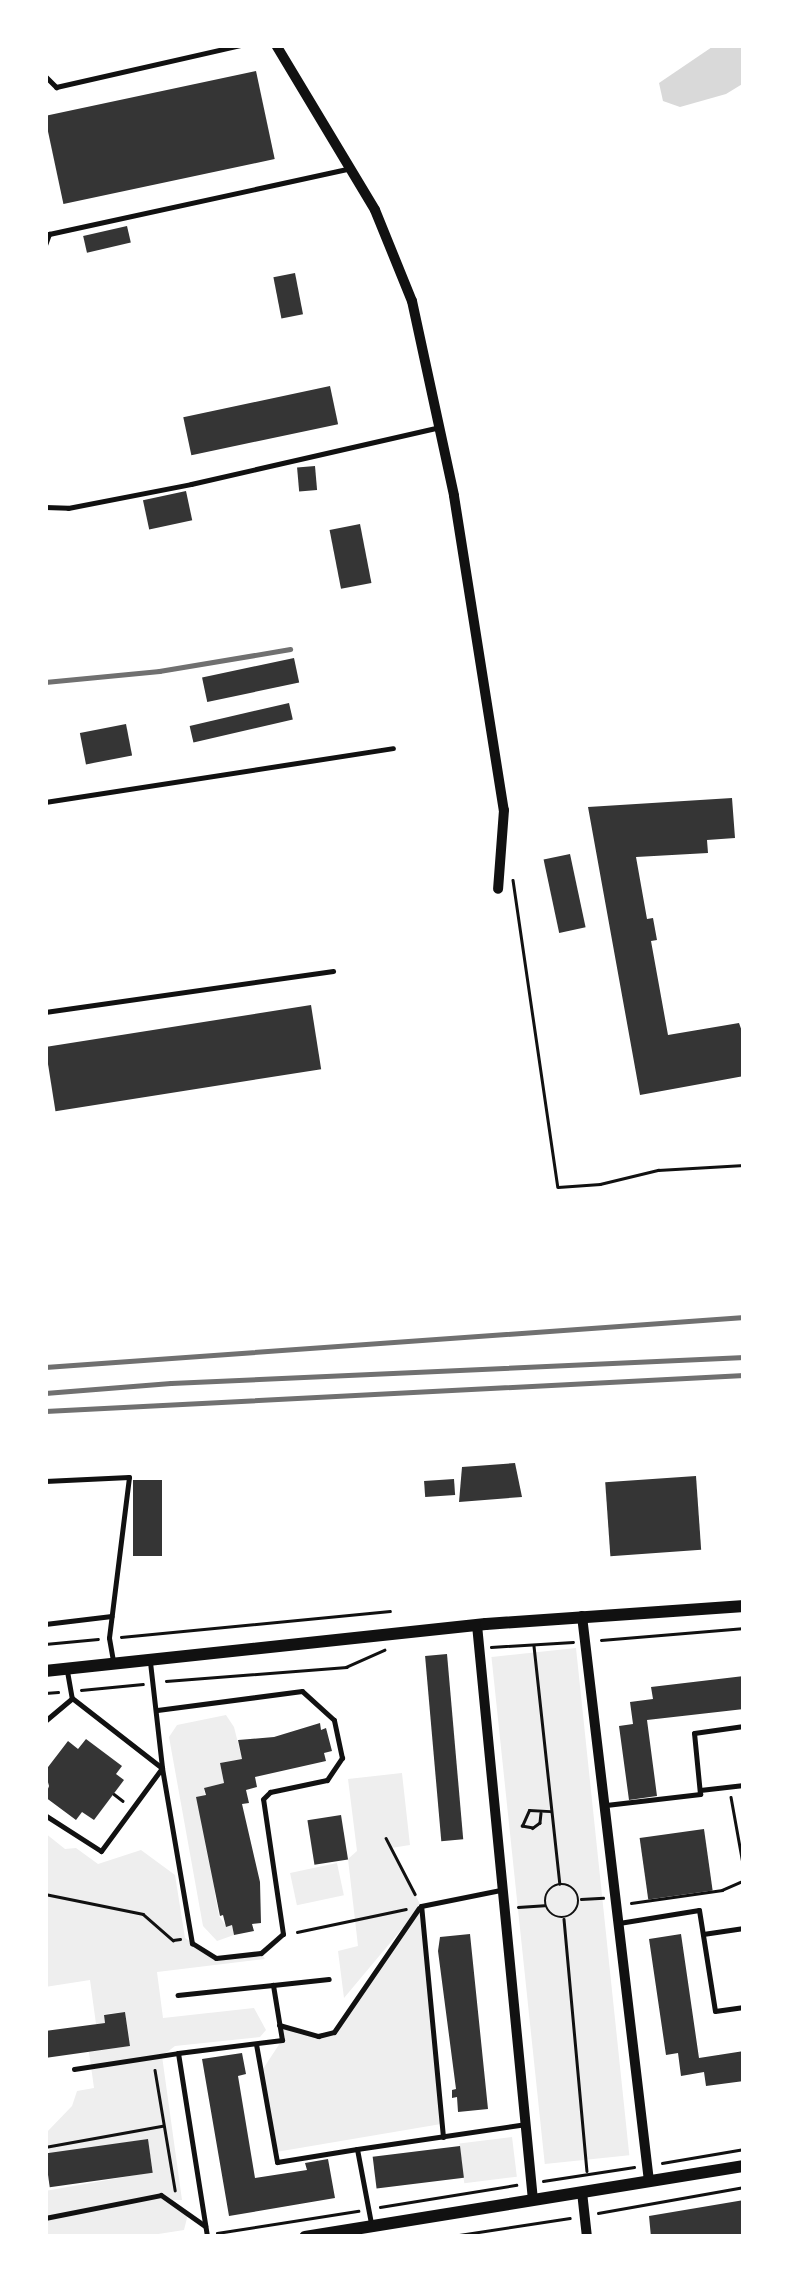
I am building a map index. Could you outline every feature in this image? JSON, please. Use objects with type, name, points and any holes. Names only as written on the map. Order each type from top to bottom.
[{"type":"street","points":[[276,45],[382,225],[412,301],[439,428],[504,810],[498,888]]},
{"type":"street","points":[[45,1671],[477,1625],[744,1606]]},
{"type":"street","points":[[582,1616],[649,2181]]},
{"type":"street","points":[[477,1625],[533,2200]]},
{"type":"street","points":[[305,2237],[353,2233],[372,2226],[744,2166]]},
{"type":"street","points":[[582,2192],[586,2237]]},
{"type":"lane","points":[[45,76],[56,87],[241,45]]},
{"type":"lane","points":[[45,244],[49,234],[351,168]]},
{"type":"lane","points":[[45,507],[68,508],[191,484],[439,428]]},
{"type":"lane","points":[[45,802],[393,748]]},
{"type":"lane","points":[[45,1012],[333,970]]},
{"type":"lane","points":[[45,1481],[129,1478],[109,1638],[114,1664]]},
{"type":"lane","points":[[45,1624],[112,1616]]},
{"type":"lane","points":[[150,1660],[162,1768],[191,1938],[216,1958],[261,1953],[283,1934],[263,1799],[270,1792],[327,1780],[342,1758],[334,1720],[302,1691],[157,1710]]},
{"type":"lane","points":[[66,1668],[71,1694],[162,1768]]},
{"type":"lane","points":[[45,1721],[71,1694]]},
{"type":"lane","points":[[604,1805],[700,1794],[694,1732],[744,1726]]},
{"type":"lane","points":[[45,1814],[101,1851],[162,1768]]},
{"type":"lane","points":[[700,1790],[744,1785]]},
{"type":"lane","points":[[279,2025],[318,2036],[334,2032],[421,1906],[503,1890]]},
{"type":"lane","points":[[421,1906],[442,2136]]},
{"type":"lane","points":[[618,1923],[699,1910],[716,2011],[744,2007]]},
{"type":"lane","points":[[703,1934],[744,1928]]},
{"type":"lane","points":[[178,1995],[329,1979]]},
{"type":"lane","points":[[74,2069],[282,2040],[273,1985]]},
{"type":"lane","points":[[256,2044],[277,2162],[526,2124]]},
{"type":"lane","points":[[178,2053],[207,2236]]},
{"type":"lane","points":[[357,2149],[372,2226]]},
{"type":"lane","points":[[45,2218],[161,2195],[206,2227]]},
{"type":"path","points":[[512,867],[558,1187],[600,1184],[658,1170],[744,1164]]},
{"type":"path","points":[[45,1644],[390,1611]]},
{"type":"path","points":[[479,1648],[744,1628]]},
{"type":"path","points":[[534,1644],[560,1884]]},
{"type":"path","points":[[45,1694],[346,1667],[394,1646]]},
{"type":"path","points":[[730,1787],[744,1869]]},
{"type":"path","points":[[542,1812],[540,1823],[533,1828],[522,1826],[529,1810],[552,1811]]},
{"type":"path","points":[[283,1934],[421,1906],[386,1838]]},
{"type":"path","points":[[631,1904],[722,1890],[744,1880]]},
{"type":"path","points":[[560,1884],[576,1891],[579,1900],[572,1915],[564,1919],[554,1918],[544,1905],[551,1887],[560,1884]]},
{"type":"path","points":[[45,1894],[142,1914],[172,1940],[191,1938]]},
{"type":"path","points":[[579,1900],[616,1896]]},
{"type":"path","points":[[514,1908],[544,1905]]},
{"type":"path","points":[[564,1919],[587,2173]]},
{"type":"path","points":[[152,2057],[178,2206]]},
{"type":"path","points":[[45,2147],[164,2125]]},
{"type":"path","points":[[207,2236],[744,2149]]},
{"type":"shaded area","points":[[715,45],[744,45],[744,83],[726,94],[680,107],[663,101],[659,83]]},
{"type":"shaded area","points":[[576,1648],[629,2155],[545,2164],[491,1657]]},
{"type":"shaded area","points":[[226,1715],[234,1727],[242,1759],[220,1763],[224,1783],[204,1788],[219,1916],[226,1926],[232,1925],[234,1935],[217,1941],[203,1926],[169,1737],[177,1725]]},
{"type":"shaded area","points":[[402,1773],[410,1845],[391,1848],[421,1906],[441,2124],[276,2152],[261,2072],[282,2040],[279,2025],[318,2036],[334,2032],[411,1918],[344,1998],[338,1951],[358,1946],[348,1859],[357,1851],[348,1779]]},
{"type":"shaded area","points":[[45,1833],[65,1849],[76,1848],[98,1864],[141,1850],[175,1875],[185,1938],[216,1958],[261,1953],[265,1959],[157,1972],[163,2018],[254,2008],[266,2030],[260,2037],[175,2046],[162,2056],[182,2200],[173,2200],[188,2214],[184,2230],[139,2237],[45,2237],[45,2191],[153,2172],[147,2139],[50,2155],[46,2133],[72,2106],[77,2091],[94,2088],[89,2052],[130,2046],[125,2012],[104,2014],[105,2023],[96,2024],[90,1980],[45,1987],[45,1899],[53,1894],[45,1894]]},
{"type":"shaded area","points":[[337,1863],[344,1895],[297,1905],[290,1873]]},
{"type":"shaded area","points":[[512,2137],[517,2177],[464,2183],[459,2143]]},
{"type":"building","points":[[256,71],[275,159],[63,204],[45,116]]},
{"type":"building","points":[[127,226],[131,243],[87,253],[83,236]]},
{"type":"building","points":[[295,273],[303,314],[281,318],[273,277]]},
{"type":"building","points":[[330,386],[338,424],[191,455],[183,417]]},
{"type":"building","points":[[315,466],[317,490],[299,491],[297,468]]},
{"type":"building","points":[[186,491],[192,520],[149,529],[143,500]]},
{"type":"building","points":[[360,524],[371,583],[341,589],[330,530]]},
{"type":"building","points":[[294,658],[299,682],[207,702],[202,678]]},
{"type":"building","points":[[289,703],[293,720],[193,743],[190,726]]},
{"type":"building","points":[[126,724],[132,755],[86,764],[80,733]]},
{"type":"building","points":[[732,798],[735,838],[707,840],[708,853],[636,857],[647,919],[653,918],[657,940],[651,941],[668,1035],[739,1023],[744,1037],[744,1076],[640,1095],[588,807]]},
{"type":"building","points":[[570,854],[586,927],[559,933],[544,860]]},
{"type":"building","points":[[311,1005],[321,1069],[55,1111],[45,1047]]},
{"type":"building","points":[[515,1463],[522,1497],[459,1502],[462,1467]]},
{"type":"building","points":[[696,1476],[701,1550],[610,1556],[605,1482]]},
{"type":"building","points":[[454,1479],[455,1495],[425,1497],[424,1481]]},
{"type":"building","points":[[133,1480],[162,1480],[162,1556],[133,1556]]},
{"type":"building","points":[[447,1654],[463,1839],[441,1841],[425,1656]]},
{"type":"building","points":[[744,1676],[744,1709],[647,1720],[657,1796],[629,1800],[619,1726],[633,1724],[630,1702],[653,1699],[651,1687]]},
{"type":"building","points":[[320,1723],[321,1730],[326,1728],[332,1751],[324,1753],[326,1761],[255,1777],[257,1787],[246,1790],[249,1803],[242,1804],[260,1882],[261,1923],[252,1924],[254,1931],[234,1935],[232,1925],[226,1927],[223,1915],[220,1916],[196,1797],[206,1795],[204,1788],[224,1783],[220,1763],[242,1759],[238,1740],[274,1737]]},
{"type":"building","points":[[86,1739],[122,1766],[116,1774],[124,1780],[94,1820],[82,1812],[76,1820],[45,1797],[49,1786],[45,1771],[68,1741],[78,1749]]},
{"type":"building","points":[[341,1815],[348,1859],[314,1865],[307,1820]]},
{"type":"building","points":[[704,1829],[713,1890],[648,1899],[640,1838]]},
{"type":"building","points":[[470,1934],[488,2109],[458,2112],[457,2097],[452,2098],[452,2090],[456,2089],[438,1951],[440,1937]]},
{"type":"building","points":[[681,1934],[699,2058],[744,2051],[744,2081],[706,2086],[704,2072],[681,2076],[678,2053],[666,2055],[649,1939]]},
{"type":"building","points":[[125,2012],[130,2046],[45,2058],[45,2031],[105,2023],[104,2015]]},
{"type":"building","points":[[242,2053],[246,2074],[238,2076],[255,2178],[307,2170],[305,2163],[328,2159],[335,2198],[229,2216],[202,2059]]},
{"type":"building","points":[[148,2139],[153,2173],[50,2187],[45,2153]]},
{"type":"building","points":[[460,2146],[464,2178],[377,2188],[373,2157]]},
{"type":"building","points":[[744,2200],[744,2234],[651,2237],[649,2216]]},
{"type":"railway","points":[[45,682],[159,671],[290,649]]},
{"type":"railway","points":[[45,1367],[744,1317]]},
{"type":"railway","points":[[45,1393],[171,1383],[744,1357]]},
{"type":"railway","points":[[45,1411],[744,1375]]}]
